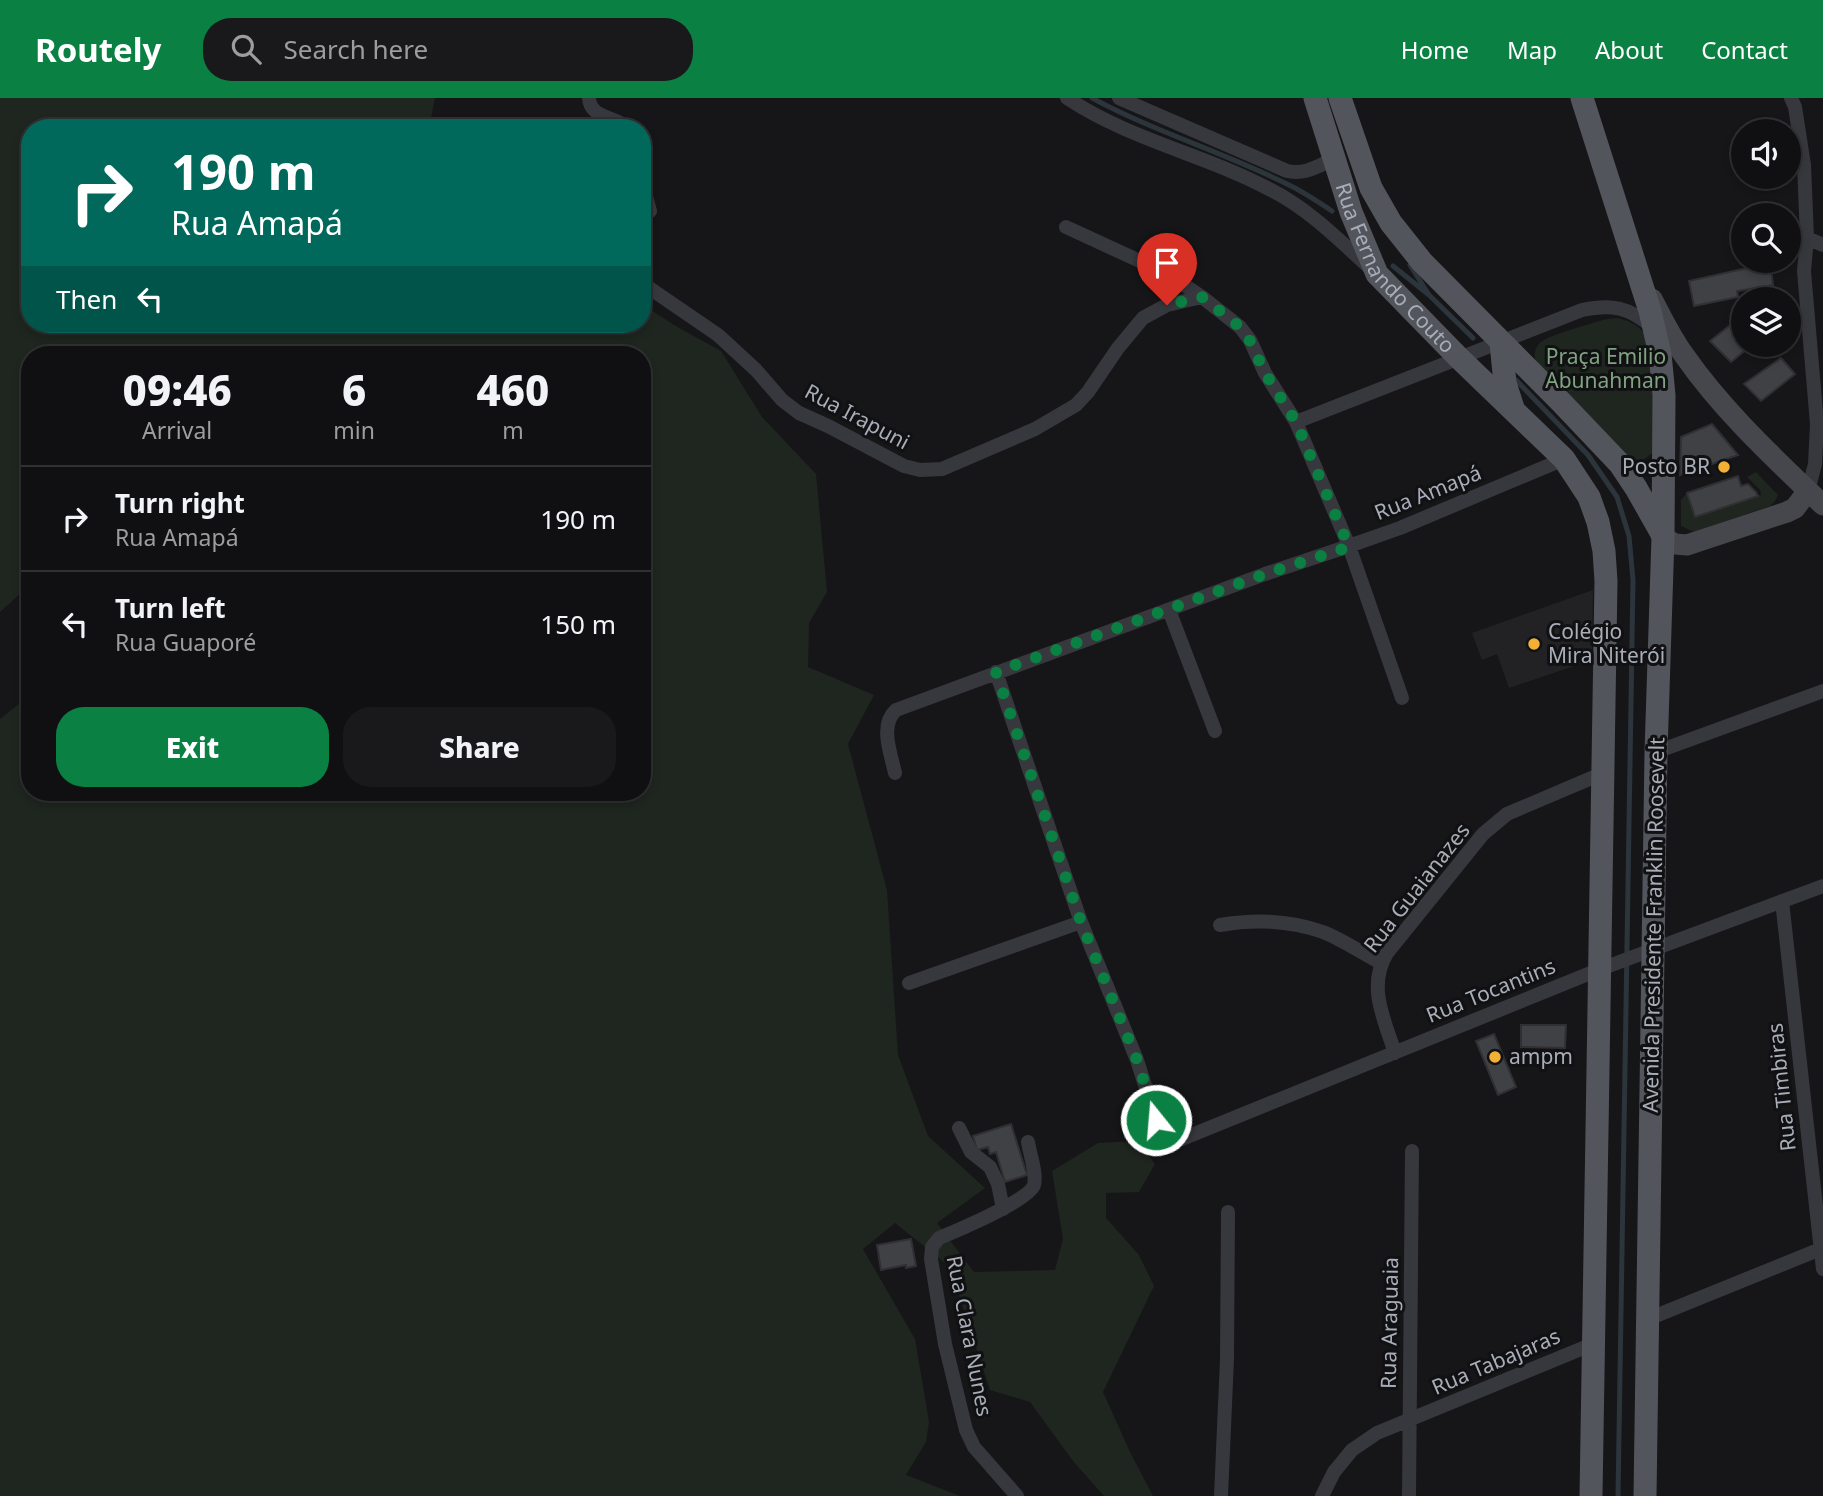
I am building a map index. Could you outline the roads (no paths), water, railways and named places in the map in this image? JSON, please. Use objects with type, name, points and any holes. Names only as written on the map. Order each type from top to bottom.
[{"type":"main road","name":"Rua Fernando Couto","points":[[1315,98],[1351,212],[1377,274],[1515,411]]},
{"type":"main road","name":"Rua Fernando Couto","points":[[1340,98],[1371,188],[1391,223],[1422,262],[1501,343]]},
{"type":"main road","name":"Avenida Presidente Franklin Roosevelt","points":[[1582,98],[1656,330],[1664,395],[1663,537],[1646,952],[1648,1319],[1645,1496]]},
{"type":"main road","points":[[1501,343],[1620,464],[1649,509],[1663,537],[1675,544],[1687,545],[1787,512],[1815,498],[1729,412],[1685,356],[1639,275]]},
{"type":"main road","points":[[1501,343],[1505,383],[1515,411],[1563,459],[1589,497],[1604,551],[1606,582],[1601,774],[1608,966],[1592,1344],[1591,1496]]},
{"type":"main road","points":[[1620,464],[1633,468],[1650,464],[1665,441]]},
{"type":"street","points":[[589,98],[589,104],[594,110],[611,119]]},
{"type":"street","points":[[1068,98],[1112,123],[1273,190],[1305,210],[1377,274]]},
{"type":"street","points":[[1119,98],[1287,171],[1306,172],[1334,159]]},
{"type":"street","points":[[1791,98],[1795,107],[1804,165],[1807,238],[1805,295],[1818,438],[1815,498]]},
{"type":"street","points":[[1066,226],[1168,274],[1240,327],[1250,341],[1265,373],[1296,422],[1349,547],[1402,698]]},
{"type":"street","points":[[1807,238],[1823,245]]},
{"type":"street","name":"Rua Irapuni","points":[[651,290],[718,335],[756,370],[782,400],[799,413],[904,466],[920,470],[942,469],[1035,429],[1076,405],[1143,318],[1167,305],[1202,297]]},
{"type":"street","points":[[1296,422],[1582,310],[1600,306],[1617,308],[1637,315],[1656,330]]},
{"type":"street","name":"Rua Amapá","points":[[895,773],[886,729],[887,720],[896,710],[1265,574],[1400,528],[1563,459]]},
{"type":"street","points":[[1169,610],[1215,731]]},
{"type":"street","points":[[909,983],[1081,922],[996,672]]},
{"type":"street","points":[[1656,752],[1823,691]]},
{"type":"street","name":"Rua Guaianazes","points":[[1395,1053],[1377,996],[1376,983],[1381,963],[1396,942],[1483,834],[1507,814],[1601,774]]},
{"type":"street","name":"Rua Tocantins","points":[[1081,922],[1137,1060],[1156,1120],[1166,1134],[1177,1141],[1608,966],[1823,886]]},
{"type":"street","name":"Rua Timbiras","points":[[1782,901],[1823,1269]]},
{"type":"street","points":[[1220,925],[1248,920],[1294,925],[1324,933],[1381,963]]},
{"type":"street","points":[[959,1128],[967,1146],[990,1167],[998,1184],[1003,1209]]},
{"type":"street","name":"Rua Clara Nunes","points":[[1017,1496],[974,1447],[966,1430],[945,1344],[931,1259],[932,1247],[939,1238],[1029,1194],[1034,1186],[1034,1173],[1028,1142]]},
{"type":"street","name":"Rua Araguaia","points":[[1409,1496],[1412,1151]]},
{"type":"street","points":[[1221,1496],[1227,1359],[1228,1212]]},
{"type":"street","points":[[1648,1319],[1822,1248]]},
{"type":"street","name":"Rua Tabajaras","points":[[1322,1496],[1334,1472],[1352,1450],[1377,1433],[1592,1344]]},
{"type":"waterway","points":[[1092,98],[1270,176],[1332,211]]},
{"type":"waterway","points":[[1410,265],[1429,295]]},
{"type":"waterway","points":[[1393,266],[1429,295],[1473,338]]},
{"type":"waterway","points":[[1516,380],[1588,455],[1617,497],[1629,536],[1633,580],[1618,1496]]},
{"type":"place","name":"Posto BR","points":[[1724,467]]},
{"type":"place","name":"Colégio Mira Niterói","points":[[1534,644]]},
{"type":"place","name":"ampm","points":[[1495,1057]]},
{"type":"park label","name":"Praça Emilio Abunahman","points":[[1606,369]]}]
